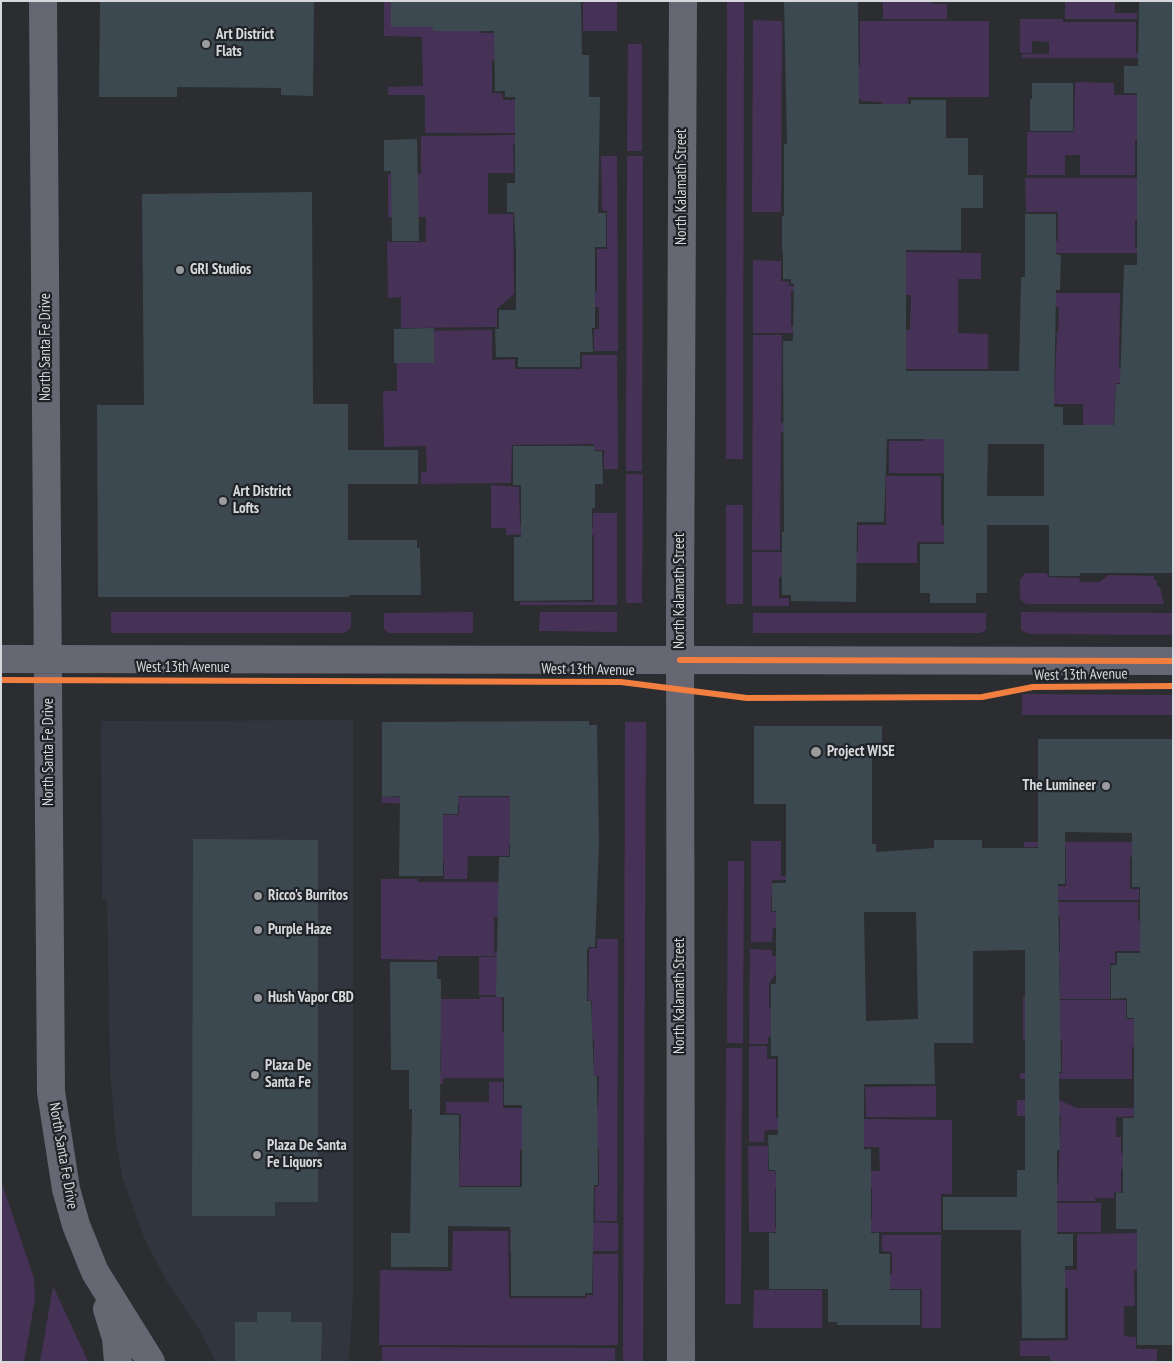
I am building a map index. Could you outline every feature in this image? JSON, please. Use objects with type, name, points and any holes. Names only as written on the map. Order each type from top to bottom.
[{"type":"main road","name":"North Santa Fe Drive","points":[[43,1],[51,1092],[66,1189],[76,1225],[95,1272],[151,1362]]},
{"type":"main road","name":"North Kalamath Street","points":[[681,1362],[680,660],[683,1]]},
{"type":"main road","name":"West 13th Avenue","points":[[1,659],[680,660]]},
{"type":"main road","points":[[95,1272],[116,1338],[118,1362]]},
{"type":"street","name":"West 13th Avenue","points":[[680,660],[1173,662]]},
{"type":"shaded area","points":[[384,1],[480,2],[481,33],[498,33],[496,60],[492,60],[492,93],[502,93],[503,100],[515,100],[515,133],[425,133],[425,95],[388,95],[388,87],[423,86],[422,37],[384,36]]},
{"type":"shaded area","points":[[583,1],[617,1],[617,31],[583,31]]},
{"type":"shaded area","points":[[727,1],[744,1],[743,459],[726,459]]},
{"type":"shaded area","points":[[883,1],[931,1],[932,4],[947,4],[947,19],[883,19]]},
{"type":"shaded area","points":[[1065,1],[1115,1],[1115,13],[1137,13],[1137,19],[1065,19]]},
{"type":"shaded area","points":[[1020,19],[1063,19],[1063,22],[1136,22],[1136,53],[1145,53],[1145,58],[1022,58],[1022,54],[1049,54],[1049,42],[1032,41],[1032,53],[1020,53]]},
{"type":"shaded area","points":[[753,20],[782,21],[781,212],[752,212]]},
{"type":"shaded area","points":[[860,21],[989,21],[989,97],[908,97],[908,135],[882,135],[882,102],[861,101],[861,99],[787,99],[844,66],[860,66]]},
{"type":"shaded area","points":[[628,44],[642,44],[642,151],[627,151]]},
{"type":"shaded area","points":[[1075,82],[1114,83],[1114,95],[1173,95],[1162,140],[1135,140],[1135,175],[1080,175],[1080,155],[1065,155],[1065,175],[1027,175],[1027,132],[1074,132]]},
{"type":"shaded area","points":[[523,135],[523,144],[513,145],[514,173],[488,173],[488,214],[513,214],[514,294],[497,309],[497,327],[401,328],[401,297],[388,298],[387,242],[426,242],[426,217],[388,217],[388,174],[421,174],[421,136]]},
{"type":"shaded area","points":[[601,156],[617,156],[618,351],[594,351],[594,329],[599,329],[599,307],[592,307],[592,292],[597,292],[597,249],[607,249],[607,211],[602,210]]},
{"type":"shaded area","points":[[627,156],[643,156],[642,471],[626,471]]},
{"type":"shaded area","points":[[1025,178],[1143,178],[1143,220],[1135,220],[1135,247],[1145,248],[1145,253],[1025,253],[1025,241],[1058,241],[1058,212],[1026,212]]},
{"type":"shaded area","points":[[903,252],[981,253],[981,279],[958,279],[958,333],[988,334],[988,369],[867,369],[867,329],[910,330],[911,295],[903,295]]},
{"type":"shaded area","points":[[753,260],[781,261],[781,281],[789,282],[789,286],[844,286],[844,291],[791,291],[791,326],[865,326],[865,333],[753,333]]},
{"type":"shaded area","points":[[1024,293],[1120,293],[1119,368],[1136,368],[1136,383],[1116,383],[1112,446],[1083,446],[1083,404],[1054,404],[1057,335],[1023,335],[1023,333],[1058,333],[1059,307],[1024,307]]},
{"type":"shaded area","points":[[492,330],[492,360],[515,359],[515,369],[582,369],[582,355],[617,355],[618,469],[604,469],[604,450],[594,450],[594,444],[512,445],[511,483],[421,484],[421,472],[427,472],[426,446],[384,447],[383,391],[397,391],[397,331]]},
{"type":"shaded area","points":[[753,335],[782,335],[781,423],[818,423],[818,432],[781,432],[780,550],[752,550]]},
{"type":"shaded area","points":[[920,372],[969,473],[889,473],[889,441],[923,441]]},
{"type":"shaded area","points":[[626,474],[643,474],[642,603],[626,603]]},
{"type":"shaded area","points":[[886,476],[941,476],[941,525],[960,525],[960,542],[917,542],[917,563],[841,563],[841,552],[858,552],[858,525],[886,525]]},
{"type":"shaded area","points":[[491,485],[519,487],[520,526],[538,527],[538,534],[506,535],[506,528],[491,528]]},
{"type":"shaded area","points":[[726,505],[743,505],[743,604],[726,604]]},
{"type":"shaded area","points":[[593,513],[617,513],[617,605],[520,605],[520,602],[594,602],[594,535],[548,535],[548,527],[593,527]]},
{"type":"shaded area","points":[[752,552],[789,552],[789,576],[779,577],[779,598],[789,598],[789,606],[752,606]]},
{"type":"shaded area","points":[[1025,573],[1047,573],[1048,577],[1079,578],[1080,582],[1099,582],[1109,575],[1154,576],[1154,580],[1157,580],[1157,587],[1160,587],[1164,604],[1026,604],[1020,599],[1020,580]]},
{"type":"shaded area","points":[[111,612],[351,612],[351,628],[344,633],[111,633]]},
{"type":"shaded area","points":[[473,612],[473,633],[389,633],[384,629],[384,613]]},
{"type":"shaded area","points":[[540,612],[617,612],[617,632],[539,631]]},
{"type":"shaded area","points":[[1021,612],[1173,613],[1173,635],[1029,634],[1021,630]]},
{"type":"shaded area","points":[[753,613],[986,613],[986,630],[980,633],[753,633]]},
{"type":"shaded area","points":[[1022,694],[1173,695],[1173,715],[1022,715]]},
{"type":"shaded area","points":[[353,720],[353,1296],[349,1362],[216,1362],[199,1329],[167,1282],[144,1238],[123,1179],[116,1142],[110,1070],[107,899],[102,899],[101,721]]},
{"type":"shaded area","points":[[625,722],[646,722],[643,1362],[623,1362]]},
{"type":"shaded area","points":[[382,797],[518,797],[517,845],[509,845],[509,856],[468,856],[467,879],[444,879],[444,858],[424,858],[440,815],[459,815],[459,804],[382,803]]},
{"type":"shaded area","points":[[751,841],[781,841],[781,876],[795,876],[795,880],[772,880],[771,912],[778,912],[778,927],[773,928],[772,942],[751,942]]},
{"type":"shaded area","points":[[1024,842],[1173,842],[1139,857],[1130,857],[1130,889],[1139,889],[1139,900],[1023,900],[1023,886],[1066,886],[1066,847],[1024,847]]},
{"type":"shaded area","points":[[728,861],[744,861],[743,1043],[727,1043]]},
{"type":"shaded area","points":[[381,879],[418,879],[418,882],[521,882],[521,917],[494,917],[494,956],[438,956],[438,960],[381,959]]},
{"type":"shaded area","points":[[1057,902],[1138,902],[1138,921],[1147,922],[1147,951],[1115,951],[1115,963],[1110,963],[1110,999],[1060,999],[1060,964],[1026,964],[1026,952],[1060,952],[1060,917],[1057,917]]},
{"type":"shaded area","points":[[597,939],[618,939],[617,1221],[595,1221],[595,1187],[599,1186],[599,1148],[595,1148],[595,1108],[598,1107],[599,1076],[588,1075],[588,1066],[594,1066],[594,1039],[587,1038],[592,1028],[592,1001],[588,1000],[589,952],[590,948],[597,948]]},
{"type":"shaded area","points":[[750,949],[772,950],[772,956],[779,956],[785,962],[769,983],[769,1007],[800,1008],[776,1036],[768,1037],[768,1044],[749,1044]]},
{"type":"shaded area","points":[[495,951],[587,952],[511,995],[479,995],[479,957],[495,957]]},
{"type":"shaded area","points":[[480,997],[502,997],[502,1032],[518,1032],[537,1075],[504,1075],[504,1078],[443,1078],[443,1084],[409,1084],[409,1071],[441,1071],[441,1042],[391,1042],[391,999],[480,999]]},
{"type":"shaded area","points":[[1023,997],[1056,997],[1056,1000],[1126,1000],[1126,1019],[1135,1019],[1162,1047],[1132,1047],[1132,1079],[1020,1079],[1020,1073],[1062,1073],[1062,1040],[1023,1040]]},
{"type":"shaded area","points":[[749,1046],[767,1046],[767,1059],[776,1059],[776,1118],[952,1120],[952,1194],[941,1194],[941,1232],[866,1232],[866,1220],[872,1219],[872,1188],[866,1187],[846,1171],[880,1171],[879,1147],[847,1147],[846,1130],[765,1130],[764,1142],[749,1142]]},
{"type":"shaded area","points":[[726,1048],[742,1048],[741,1304],[725,1304]]},
{"type":"shaded area","points":[[489,1082],[503,1082],[503,1108],[539,1108],[537,1150],[520,1150],[520,1186],[459,1186],[461,1114],[446,1113],[446,1102],[489,1102]]},
{"type":"shaded area","points":[[936,1086],[936,1117],[866,1117],[865,1087]]},
{"type":"shaded area","points":[[1017,1100],[1059,1100],[1077,1108],[1145,1108],[1145,1116],[1116,1117],[1116,1137],[1121,1137],[1121,1153],[1144,1153],[1135,1169],[1121,1169],[1121,1192],[1114,1192],[1114,1198],[1095,1198],[1095,1201],[1043,1201],[1023,1185],[1058,1184],[1061,1116],[1017,1116]]},
{"type":"shaded area","points":[[748,1146],[768,1146],[768,1171],[775,1171],[775,1174],[845,1174],[783,1189],[775,1189],[775,1228],[783,1228],[783,1232],[749,1232]]},
{"type":"shaded area","points":[[2,1184],[34,1278],[35,1299],[24,1362],[1,1362]]},
{"type":"shaded area","points":[[1046,1203],[1101,1203],[1101,1232],[1046,1232]]},
{"type":"shaded area","points":[[587,1222],[618,1223],[618,1251],[510,1251],[510,1226]]},
{"type":"shaded area","points":[[453,1231],[508,1231],[509,1298],[586,1298],[587,1295],[593,1295],[593,1254],[618,1254],[618,1345],[379,1345],[380,1270],[452,1271]]},
{"type":"shaded area","points":[[1137,1233],[1138,1270],[1134,1270],[1135,1306],[1124,1306],[1124,1336],[1136,1337],[1136,1349],[1157,1349],[1157,1362],[1050,1362],[1050,1356],[1020,1356],[1020,1341],[1068,1340],[1068,1288],[1057,1288],[1056,1270],[1077,1270],[1077,1234]]},
{"type":"shaded area","points":[[882,1235],[941,1235],[941,1328],[922,1328],[922,1289],[882,1289],[882,1274],[892,1274],[892,1252],[882,1251]]},
{"type":"shaded area","points":[[53,1286],[87,1359],[88,1362],[40,1362]]},
{"type":"shaded area","points":[[754,1290],[822,1290],[822,1328],[753,1328]]},
{"type":"shaded area","points":[[382,1347],[615,1348],[615,1362],[382,1362]]},
{"type":"building","name":"Art District Flats","points":[[100,1],[314,1],[313,96],[281,95],[281,88],[177,87],[177,97],[99,97]]},
{"type":"building","points":[[391,1],[581,1],[582,55],[589,55],[589,97],[600,97],[598,213],[606,213],[606,247],[595,247],[595,328],[592,328],[593,352],[580,352],[580,367],[518,367],[518,357],[496,357],[495,329],[499,329],[499,310],[516,310],[516,248],[514,212],[507,212],[507,183],[515,183],[515,97],[505,97],[505,91],[495,91],[494,31],[433,31],[433,27],[391,27]]},
{"type":"building","points":[[784,1],[858,1],[859,104],[911,104],[911,100],[946,100],[946,138],[968,138],[968,175],[983,175],[983,208],[961,208],[961,250],[906,250],[906,371],[1019,371],[1021,277],[1025,277],[1025,214],[1056,214],[1056,254],[1061,255],[1060,290],[1056,290],[1054,407],[1063,407],[1063,425],[1114,425],[1116,384],[1120,384],[1124,265],[1137,265],[1137,93],[1124,93],[1124,66],[1138,66],[1139,1],[1173,1],[1173,573],[1080,573],[1080,576],[1049,576],[1049,525],[987,525],[987,593],[976,593],[976,603],[930,603],[930,593],[920,593],[920,544],[944,544],[944,439],[887,439],[884,522],[857,522],[856,602],[791,601],[791,595],[782,595],[782,532],[784,532],[783,341],[792,341],[793,338],[794,284],[791,284],[791,279],[783,279],[784,144],[787,144]],"holes":[[[988,444],[1044,444],[1044,496],[987,496]]]},
{"type":"building","points":[[1032,83],[1073,83],[1073,131],[1030,131]]},
{"type":"building","points":[[417,139],[419,241],[392,241],[391,171],[384,171],[384,140]]},
{"type":"building","points":[[312,192],[313,404],[348,404],[348,450],[418,450],[418,484],[348,484],[348,540],[417,540],[417,548],[420,548],[421,595],[349,595],[349,597],[98,597],[97,405],[144,405],[142,194]]},
{"type":"building","points":[[434,328],[434,363],[394,363],[394,329]]},
{"type":"building","points":[[513,446],[594,446],[594,451],[602,451],[603,484],[595,484],[595,508],[592,508],[592,600],[514,601],[514,537],[521,537],[521,485],[513,485]]},
{"type":"building","points":[[589,721],[589,725],[597,725],[599,842],[595,947],[589,947],[587,950],[587,1001],[591,1001],[594,1076],[597,1076],[598,1185],[594,1185],[592,1293],[585,1293],[585,1296],[511,1296],[511,1227],[448,1226],[448,1267],[391,1267],[391,1233],[410,1233],[412,1109],[409,1109],[409,1070],[391,1070],[390,962],[437,962],[437,979],[441,979],[440,1115],[459,1115],[459,1187],[522,1187],[522,1105],[504,1105],[504,997],[496,997],[499,857],[510,857],[510,796],[458,796],[458,814],[443,814],[443,876],[399,876],[400,796],[382,797],[382,722]]},
{"type":"building","points":[[754,726],[882,726],[882,755],[872,754],[872,844],[876,844],[876,852],[934,848],[934,840],[982,840],[982,848],[1038,848],[1038,739],[1173,739],[1173,1345],[1137,1345],[1137,1229],[1116,1229],[1116,1192],[1123,1193],[1123,1118],[1134,1118],[1134,1018],[1127,1018],[1127,998],[1111,999],[1111,965],[1117,965],[1117,953],[1140,953],[1140,887],[1132,887],[1132,833],[1065,832],[1065,884],[1058,884],[1061,1072],[1059,1072],[1060,1150],[1057,1150],[1057,1234],[1073,1234],[1073,1266],[1065,1266],[1065,1338],[1022,1338],[1021,1230],[943,1230],[943,1197],[1017,1197],[1017,1170],[1025,1170],[1025,950],[973,951],[973,1043],[934,1043],[935,1084],[864,1084],[864,1149],[871,1149],[871,1233],[879,1233],[879,1254],[890,1254],[890,1290],[920,1290],[920,1325],[837,1325],[837,1322],[828,1322],[828,1289],[769,1289],[769,1233],[776,1233],[776,1173],[775,1170],[769,1170],[768,1135],[778,1135],[778,1056],[771,1056],[771,984],[776,984],[776,911],[772,911],[772,883],[786,883],[786,804],[754,804]],"holes":[[[864,912],[916,912],[918,1019],[866,1021]]]},
{"type":"building","name":"Plaza De Santa Fe","points":[[193,839],[318,840],[318,1202],[275,1202],[275,1216],[192,1216]]},
{"type":"building","points":[[257,1312],[291,1312],[291,1322],[322,1322],[321,1362],[235,1362],[235,1322],[257,1322]]},
{"type":"cycle path","points":[[680,660],[1173,661]]},
{"type":"cycle path","points":[[1,680],[621,682],[747,698],[982,697],[1033,687],[1173,686]]},
{"type":"place","name":"Art District Flats","points":[[206,44]]},
{"type":"place","name":"GRI Studios","points":[[180,270]]},
{"type":"place","name":"Art District Lofts","points":[[223,501]]},
{"type":"place","name":"Project WISE","points":[[816,752]]},
{"type":"place","name":"The Lumineer","points":[[1106,786]]},
{"type":"place","name":"Ricco's Burritos","points":[[258,896]]},
{"type":"place","name":"Purple Haze","points":[[258,930]]},
{"type":"place","name":"Hush Vapor CBD","points":[[258,998]]},
{"type":"place","name":"Plaza De Santa Fe","points":[[255,1075]]},
{"type":"place","name":"Plaza De Santa Fe Liquors","points":[[257,1155]]}]
